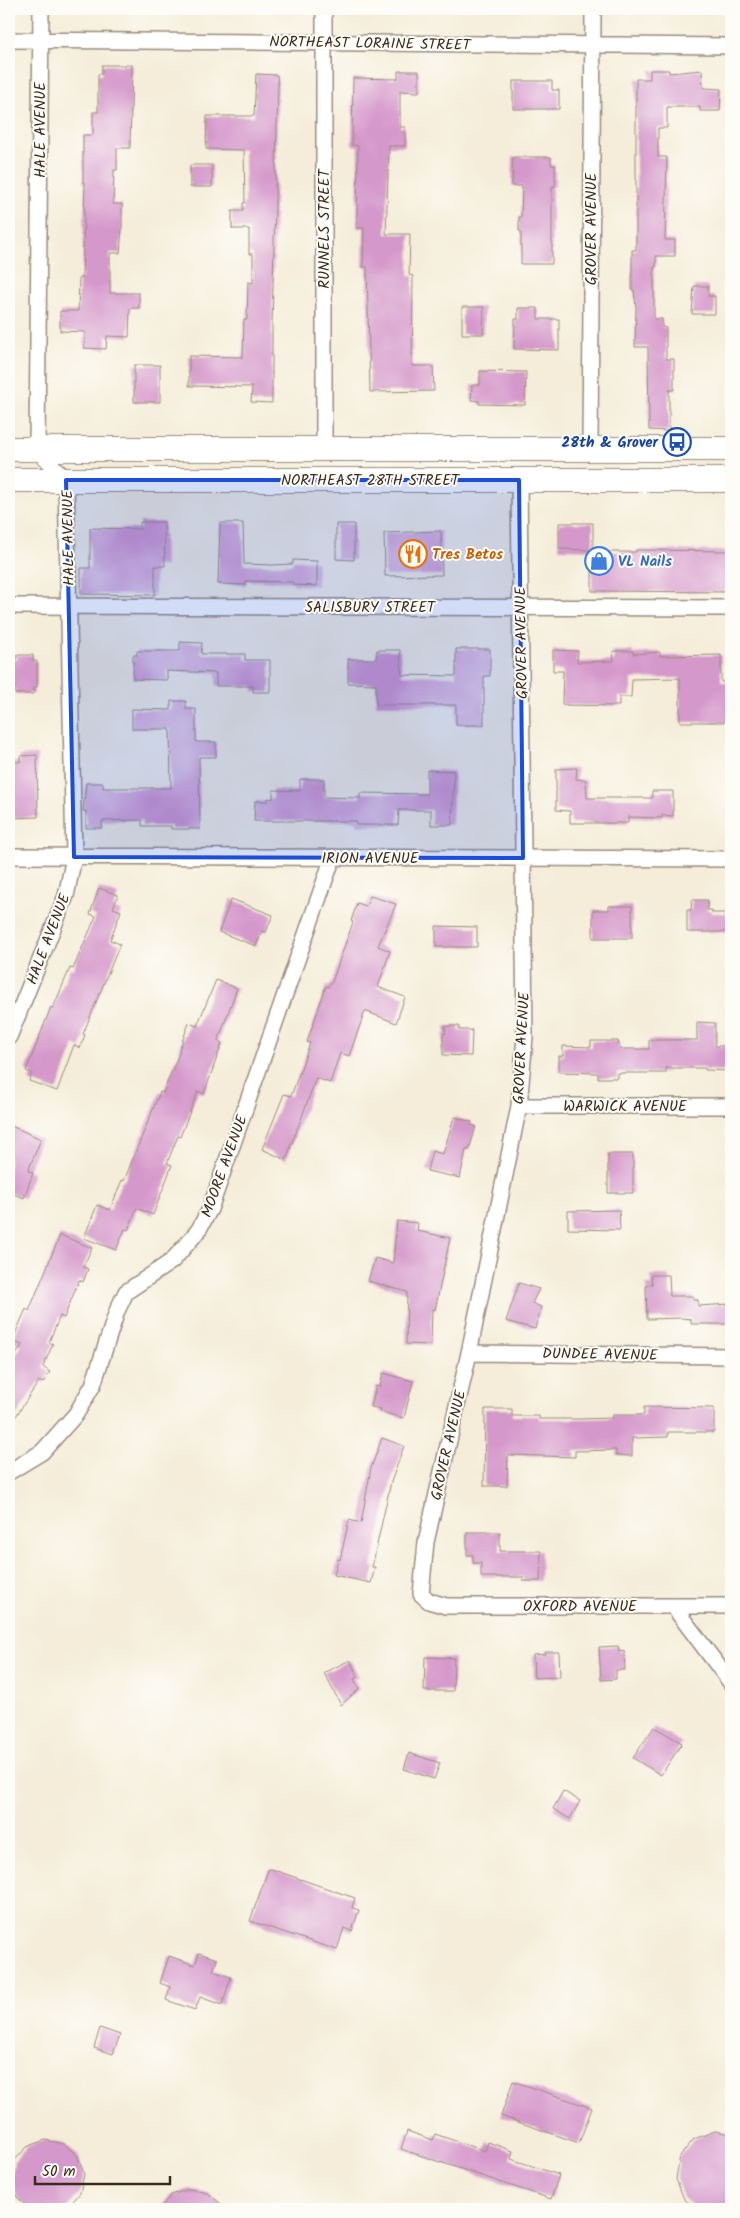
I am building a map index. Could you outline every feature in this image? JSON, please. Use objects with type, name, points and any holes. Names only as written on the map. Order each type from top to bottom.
[{"type":"main road","name":"NORTHEAST 28TH STREET","points":[[9,449],[731,449]]},
{"type":"main road","name":"NORTHEAST 28TH STREET","points":[[9,480],[731,480]]},
{"type":"street","name":"HALE AVENUE","points":[[9,1037],[66,896],[74,856],[66,480],[37,449],[41,9]]},
{"type":"street","name":"RUNNELS STREET","points":[[324,9],[324,449]]},
{"type":"street","name":"GROVER AVENUE","points":[[590,449],[593,9]]},
{"type":"street","name":"NORTHEAST LORAINE STREET","points":[[9,40],[731,46]]},
{"type":"street","name":"GROVER AVENUE","points":[[429,1601],[421,1594],[426,1542],[469,1353],[519,1106],[525,1037],[519,480]]},
{"type":"street","name":"SALISBURY STREET","points":[[9,606],[731,608]]},
{"type":"street","name":"IRION AVENUE","points":[[9,856],[731,859]]},
{"type":"street","name":"MOORE AVENUE","points":[[9,1472],[42,1452],[76,1414],[93,1385],[117,1311],[126,1292],[172,1261],[198,1231],[210,1210],[333,857]]},
{"type":"street","name":"WARWICK AVENUE","points":[[519,1106],[731,1106]]},
{"type":"street","name":"DUNDEE AVENUE","points":[[469,1353],[731,1356]]},
{"type":"street","name":"OXFORD AVENUE","points":[[429,1601],[446,1606],[731,1606]]},
{"type":"street","points":[[673,1606],[731,1683]]},
{"type":"highlighted area","points":[[66,480],[519,480],[523,858],[74,857]]},
{"type":"building","points":[[102,65],[132,65],[130,148],[117,148],[117,170],[114,170],[113,204],[122,204],[122,228],[120,253],[110,253],[110,293],[139,293],[139,308],[130,308],[129,337],[107,336],[106,349],[84,348],[85,332],[60,331],[60,311],[78,311],[79,278],[82,278],[85,183],[83,183],[83,135],[93,135],[93,112],[98,112],[98,74],[102,74]]},
{"type":"building","points":[[650,70],[669,70],[669,73],[702,70],[703,88],[721,89],[720,111],[700,111],[700,107],[667,107],[667,128],[658,128],[658,157],[667,157],[665,240],[675,240],[675,256],[656,256],[656,267],[654,267],[654,319],[662,319],[662,327],[666,328],[666,359],[674,359],[674,390],[669,390],[669,431],[649,430],[648,347],[635,347],[636,307],[634,290],[632,290],[632,250],[636,250],[636,79],[650,79]]},
{"type":"building","points":[[398,71],[419,71],[419,92],[400,91],[400,127],[405,127],[405,146],[389,146],[386,234],[410,234],[409,275],[413,276],[412,366],[433,366],[434,391],[370,392],[367,267],[363,267],[364,228],[357,228],[358,146],[352,145],[353,78],[398,79]]},
{"type":"building","points":[[256,74],[277,75],[278,85],[272,403],[251,402],[252,387],[189,386],[189,356],[243,357],[244,320],[247,320],[248,282],[253,283],[253,254],[249,254],[249,229],[232,229],[232,211],[243,211],[243,203],[245,203],[244,150],[206,149],[207,116],[254,116]]},
{"type":"building","points":[[513,81],[552,81],[552,90],[559,90],[559,109],[513,109]]},
{"type":"building","points":[[513,157],[551,157],[551,165],[555,165],[555,187],[552,186],[552,264],[521,264],[519,217],[521,217],[522,186],[512,186]]},
{"type":"building","points":[[190,165],[212,165],[212,187],[190,187]]},
{"type":"building","points":[[694,286],[708,286],[708,296],[715,296],[715,314],[692,314]]},
{"type":"building","points":[[462,307],[484,307],[483,334],[462,334]]},
{"type":"building","points":[[518,308],[538,308],[538,319],[559,319],[559,350],[514,349],[515,319],[518,319]]},
{"type":"building","points":[[134,365],[160,365],[160,402],[134,402]]},
{"type":"building","points":[[480,371],[526,372],[525,405],[479,404],[479,401],[471,400],[472,385],[480,385]]},
{"type":"building","points":[[140,522],[164,522],[165,566],[155,566],[155,595],[81,594],[81,568],[90,568],[90,528],[140,529]]},
{"type":"building","points":[[220,523],[243,523],[244,564],[272,565],[293,564],[293,560],[317,561],[317,586],[293,585],[293,582],[246,581],[246,585],[218,584]]},
{"type":"building","points":[[559,523],[593,523],[593,550],[559,549]]},
{"type":"building","points":[[336,524],[354,524],[354,560],[336,559]]},
{"type":"building","name":"Tres Betos","points":[[441,531],[442,575],[385,576],[384,533]]},
{"type":"building","points":[[636,550],[731,551],[731,592],[592,591],[592,552],[636,552]]},
{"type":"building","points":[[180,642],[202,643],[201,654],[245,654],[245,660],[270,660],[270,692],[253,692],[253,686],[216,686],[216,673],[167,671],[167,680],[133,679],[133,655],[137,655],[137,651],[180,651]]},
{"type":"building","points":[[456,649],[490,649],[490,676],[484,676],[484,725],[456,725],[456,705],[376,705],[376,684],[348,683],[348,659],[376,659],[377,650],[400,650],[402,675],[456,676]]},
{"type":"building","points":[[553,650],[578,651],[577,662],[614,661],[613,651],[633,651],[633,654],[660,652],[660,656],[721,655],[721,682],[731,682],[731,722],[680,722],[680,678],[632,679],[631,697],[619,697],[619,706],[562,705],[563,671],[553,671]]},
{"type":"building","points":[[17,655],[33,655],[33,661],[37,661],[37,687],[34,687],[34,694],[15,694],[12,660],[17,660]]},
{"type":"building","points":[[171,701],[186,701],[186,709],[196,709],[196,742],[216,742],[216,757],[199,757],[200,829],[142,826],[142,820],[102,821],[102,828],[86,828],[86,811],[83,811],[86,783],[103,783],[103,788],[171,788],[170,729],[132,729],[132,709],[171,710]]},
{"type":"building","points":[[37,755],[38,817],[10,818],[9,762],[20,762],[20,756]]},
{"type":"building","points":[[577,768],[576,779],[586,780],[587,798],[652,798],[652,791],[673,791],[673,816],[662,815],[662,818],[628,817],[628,823],[570,823],[570,811],[556,810],[556,769]]},
{"type":"building","points":[[427,770],[454,771],[452,825],[431,825],[431,810],[399,810],[398,825],[356,825],[356,821],[254,821],[255,801],[268,801],[268,798],[273,799],[273,790],[300,791],[300,779],[324,779],[324,797],[360,798],[360,793],[427,794]]},
{"type":"building","points":[[99,888],[118,895],[113,908],[121,911],[110,940],[120,944],[83,1034],[85,1035],[80,1048],[74,1045],[57,1091],[29,1081],[32,1073],[26,1071],[51,1007],[53,1008],[70,968],[73,969],[96,916],[90,914]]},
{"type":"building","points":[[370,896],[396,904],[378,946],[390,951],[378,987],[405,997],[396,1023],[365,1011],[349,1056],[340,1053],[330,1083],[316,1078],[286,1160],[262,1149],[284,1094],[291,1096],[310,1043],[307,1042],[326,986],[328,987],[332,982],[353,922],[351,921],[357,903],[366,906]]},
{"type":"building","points":[[231,899],[273,915],[266,932],[262,931],[256,946],[219,932]]},
{"type":"building","points":[[692,900],[708,900],[707,910],[712,910],[712,913],[731,913],[731,932],[687,932],[687,910],[691,910]]},
{"type":"building","points":[[609,906],[632,906],[632,938],[593,938],[593,910],[609,910]]},
{"type":"building","points":[[436,926],[477,927],[477,947],[436,947]]},
{"type":"building","points":[[216,980],[237,988],[218,1041],[222,1043],[204,1094],[198,1091],[180,1137],[178,1136],[167,1163],[172,1165],[153,1215],[137,1208],[128,1230],[125,1229],[116,1250],[84,1238],[97,1205],[110,1210],[122,1180],[124,1181],[160,1092],[163,1093],[189,1023],[197,1026]]},
{"type":"building","points":[[697,1022],[715,1023],[715,1046],[731,1046],[731,1071],[705,1070],[705,1068],[666,1068],[666,1073],[617,1073],[617,1078],[598,1078],[598,1073],[559,1072],[559,1056],[563,1056],[563,1046],[591,1047],[591,1041],[618,1041],[620,1049],[649,1049],[649,1040],[697,1040]]},
{"type":"building","points":[[445,1026],[459,1026],[459,1030],[472,1030],[471,1056],[443,1055]]},
{"type":"building","points":[[454,1117],[472,1122],[471,1125],[476,1126],[469,1150],[466,1150],[460,1178],[427,1171],[432,1151],[443,1154]]},
{"type":"building","points":[[9,1125],[41,1139],[28,1171],[33,1173],[24,1198],[9,1192]]},
{"type":"building","points":[[608,1154],[633,1154],[633,1193],[608,1193]]},
{"type":"building","points":[[619,1210],[620,1230],[568,1229],[568,1211]]},
{"type":"building","points":[[397,1221],[418,1223],[417,1231],[450,1238],[435,1310],[432,1309],[431,1345],[406,1344],[407,1292],[368,1281],[375,1258],[393,1263]]},
{"type":"building","points":[[60,1235],[92,1248],[83,1267],[88,1269],[83,1282],[79,1280],[64,1318],[60,1316],[49,1342],[53,1344],[43,1367],[50,1372],[43,1383],[39,1381],[9,1427],[9,1366],[22,1345],[12,1341],[26,1309],[29,1311]]},
{"type":"building","points":[[651,1275],[669,1275],[670,1296],[693,1296],[693,1300],[698,1300],[698,1306],[731,1304],[731,1324],[691,1324],[691,1319],[681,1318],[647,1319],[646,1285],[652,1285]]},
{"type":"building","points":[[519,1283],[539,1289],[532,1303],[541,1307],[535,1329],[506,1321]]},
{"type":"building","points":[[383,1373],[413,1381],[404,1418],[380,1412],[381,1409],[371,1407],[376,1386],[380,1387]]},
{"type":"building","points":[[644,1407],[714,1408],[714,1432],[668,1432],[668,1437],[632,1438],[632,1456],[616,1455],[616,1450],[575,1451],[575,1457],[508,1455],[507,1486],[484,1486],[485,1409],[512,1409],[512,1416],[539,1416],[539,1419],[579,1419],[612,1418],[612,1415],[644,1415]]},
{"type":"building","points":[[382,1438],[404,1446],[391,1482],[372,1567],[375,1567],[371,1583],[334,1575],[338,1559],[340,1560],[349,1520],[361,1523],[371,1468]]},
{"type":"building","points":[[467,1532],[500,1532],[500,1551],[541,1551],[540,1581],[523,1581],[523,1577],[481,1577],[481,1563],[473,1563],[473,1555],[467,1555]]},
{"type":"building","points":[[618,1646],[619,1652],[624,1651],[625,1670],[616,1670],[616,1679],[601,1680],[599,1647]]},
{"type":"building","points":[[545,1652],[559,1652],[560,1677],[534,1678],[533,1655],[545,1654]]},
{"type":"building","points":[[425,1657],[454,1658],[453,1691],[424,1691]]},
{"type":"building","points":[[350,1660],[358,1677],[354,1679],[359,1689],[341,1705],[324,1673]]},
{"type":"building","points":[[654,1727],[682,1743],[661,1775],[633,1758]]},
{"type":"building","points":[[409,1753],[440,1763],[434,1779],[404,1769]]},
{"type":"building","points":[[563,1791],[580,1801],[570,1819],[553,1809]]},
{"type":"building","points":[[271,1869],[355,1898],[352,1908],[359,1910],[352,1931],[344,1928],[337,1950],[250,1921],[268,1870]]},
{"type":"building","points":[[199,1953],[217,1959],[213,1971],[231,1977],[222,2005],[200,1997],[195,2010],[166,2000],[170,1987],[160,1983],[169,1956],[195,1965]]},
{"type":"building","points":[[100,2028],[120,2035],[113,2054],[94,2048]]},
{"type":"building","points":[[513,2081],[592,2108],[579,2143],[501,2116]]},
{"type":"building","points":[[407,2131],[433,2140],[435,2134],[485,2151],[488,2142],[513,2151],[511,2159],[559,2175],[551,2199],[401,2149]]},
{"type":"building","points":[[715,2131],[731,2134],[731,2209],[697,2209],[684,2199],[676,2179],[680,2156],[694,2139]]},
{"type":"building","points":[[45,2140],[64,2144],[78,2156],[84,2174],[80,2193],[68,2207],[62,2209],[30,2209],[17,2197],[11,2180],[14,2161],[27,2147]]},
{"type":"building","points":[[189,2189],[208,2193],[227,2209],[159,2209],[171,2195]]},
{"type":"place","name":"28th & Grover","points":[[677,442]]},
{"type":"place","name":"Tres Betos","points":[[413,554]]},
{"type":"place","name":"VL Nails","points":[[599,561]]}]
